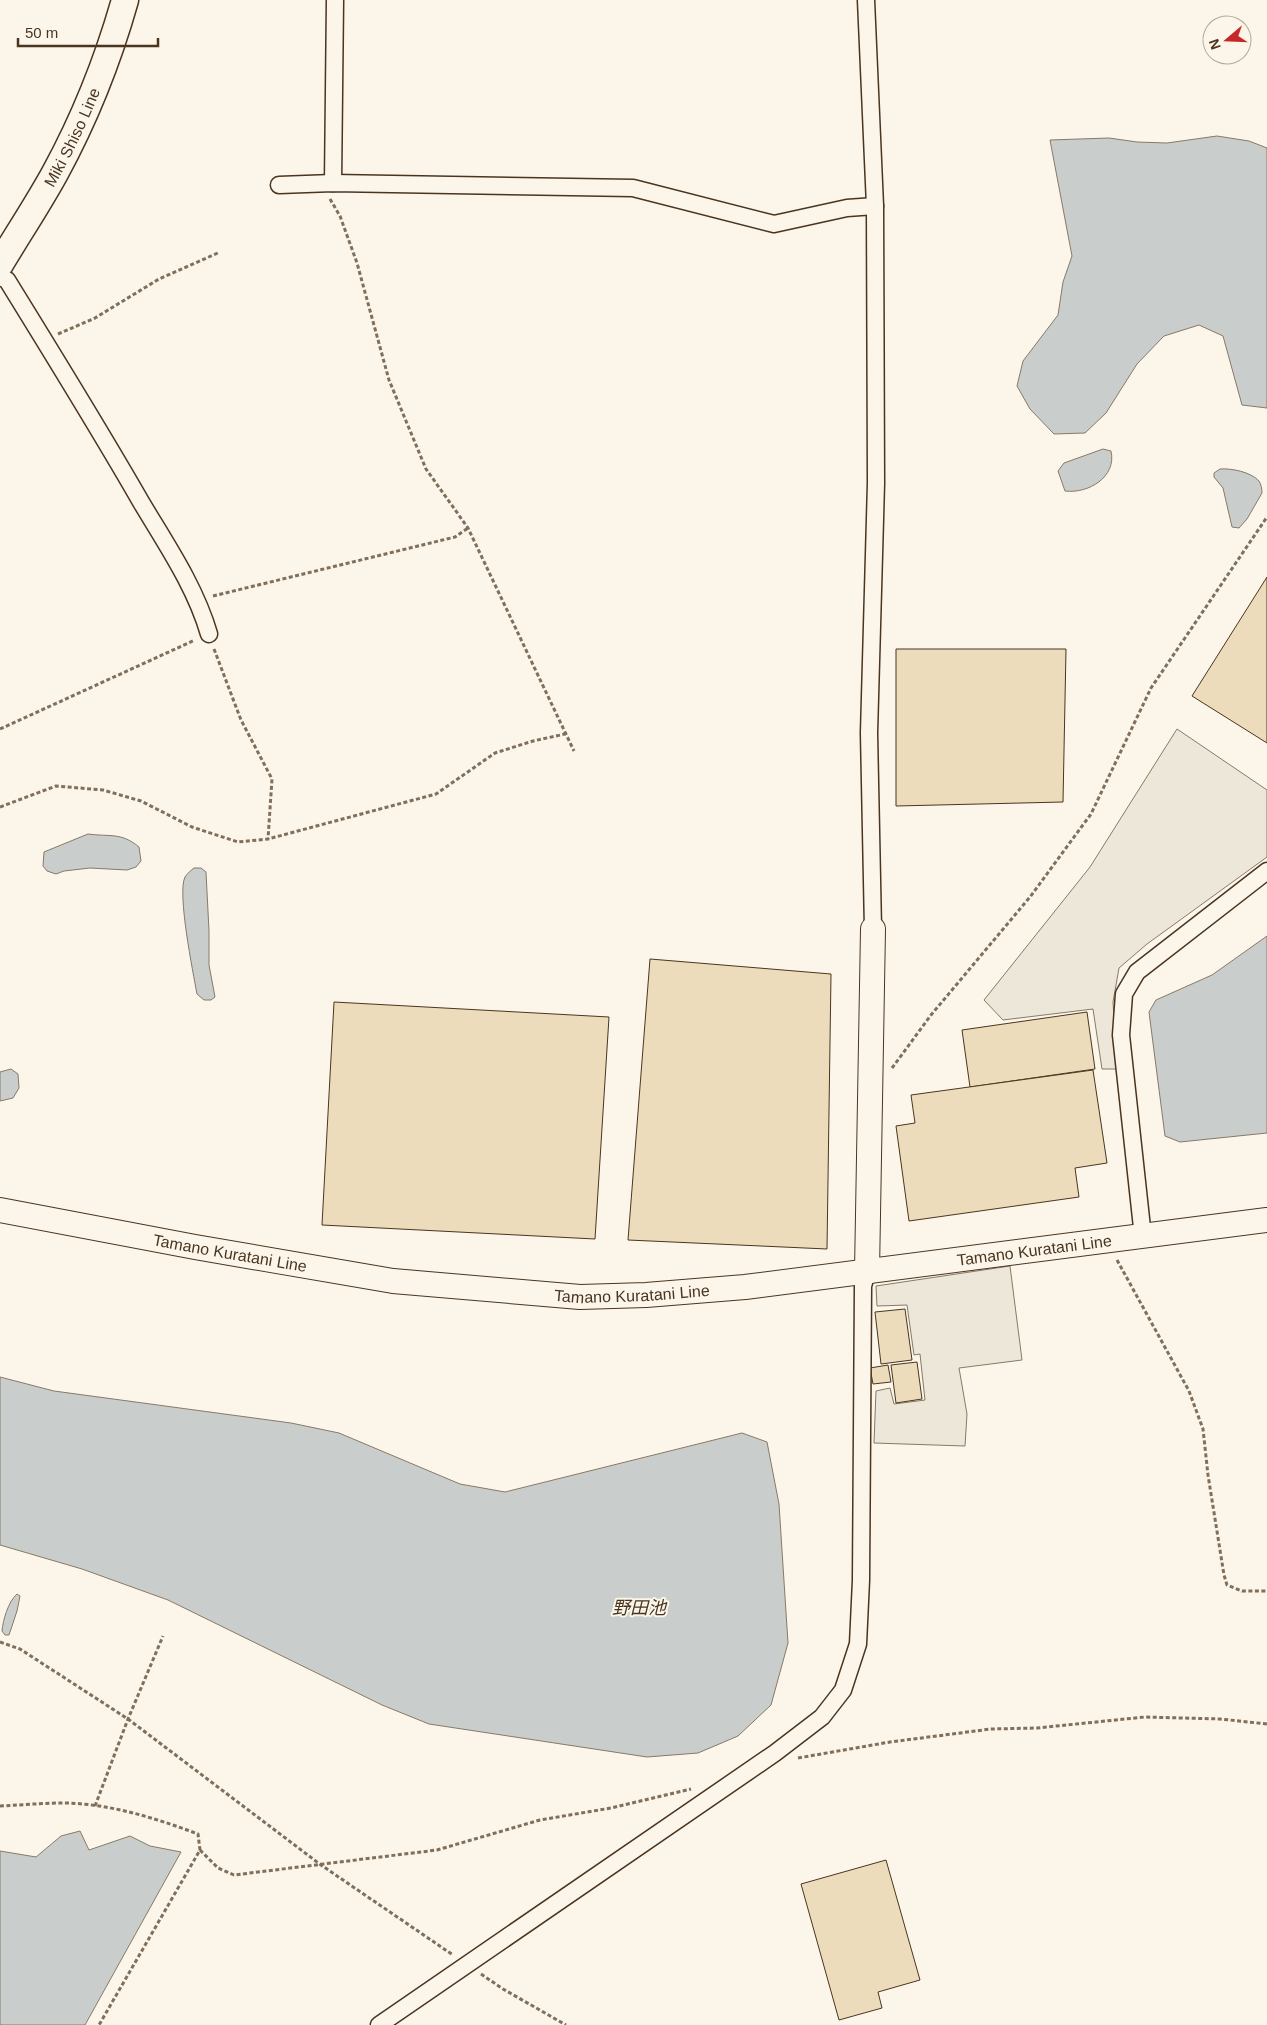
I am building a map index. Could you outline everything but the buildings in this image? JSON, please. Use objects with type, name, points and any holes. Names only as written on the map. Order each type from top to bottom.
[{"type":"main road","name":"Miki Shiso Line","points":[[0,264],[55,173],[77,128],[110,51],[125,0]]},
{"type":"main road","points":[[867,1272],[873,929]]},
{"type":"main road","name":"Tamano Kuratani Line","points":[[0,1210],[393,1282],[580,1297],[646,1295],[746,1287],[1267,1220]]},
{"type":"street","points":[[333,183],[335,0]]},
{"type":"street","points":[[866,0],[875,206],[876,483],[869,733],[873,929]]},
{"type":"street","points":[[279,185],[333,183],[633,188],[774,224],[847,208],[875,206]]},
{"type":"street","points":[[0,277],[7,280],[111,450],[182,572],[203,615],[208,634]]},
{"type":"street","points":[[1143,1237],[1121,1035],[1124,994],[1137,972],[1267,871]]},
{"type":"street","points":[[379,2025],[775,1753],[822,1717],[843,1690],[858,1644],[861,1560],[863,1286],[867,1272]]},
{"type":"path","points":[[333,183],[328,196],[340,216],[357,263],[389,380],[426,469],[468,528],[574,751]]},
{"type":"path","points":[[44,340],[94,318],[159,279],[220,252]]},
{"type":"path","points":[[870,1077],[888,1072],[931,1015],[1030,897],[1091,814],[1151,688],[1267,517]]},
{"type":"path","points":[[196,602],[455,537],[468,528]]},
{"type":"path","points":[[0,729],[208,634],[241,720],[272,779],[268,840]]},
{"type":"path","points":[[0,807],[56,786],[104,790],[142,801],[192,827],[238,842],[268,840],[436,794],[495,753],[533,741],[565,734]]},
{"type":"path","points":[[1108,1241],[1189,1391],[1203,1429],[1211,1498],[1227,1585],[1242,1590],[1267,1591]]},
{"type":"path","points":[[95,1806],[128,1719],[164,1636]]},
{"type":"path","points":[[0,1642],[20,1649],[128,1719],[321,1865],[503,1989],[566,2025]]},
{"type":"path","points":[[775,1753],[792,1760],[890,1742],[991,1729],[1037,1728],[1145,1717],[1220,1719],[1267,1724]]},
{"type":"path","points":[[200,1850],[218,1868],[234,1875],[436,1850],[540,1820],[611,1808],[705,1785],[717,1793]]},
{"type":"path","points":[[0,1806],[65,1803],[114,1808],[166,1822],[198,1834],[200,1850],[99,2025]]},
{"type":"shaded area","points":[[1177,729],[1267,790],[1267,857],[1147,944],[1119,968],[1113,1002],[1117,1069],[1102,1069],[1093,1009],[1003,1020],[984,1000],[1090,867]]},
{"type":"shaded area","points":[[1010,1266],[1022,1360],[959,1368],[967,1414],[965,1446],[874,1443],[876,1391],[890,1388],[894,1404],[925,1400],[920,1354],[914,1355],[907,1305],[877,1306],[876,1286]]},
{"type":"water","points":[[1217,136],[1249,141],[1267,148],[1267,408],[1242,405],[1223,336],[1199,325],[1164,336],[1137,364],[1106,413],[1085,433],[1054,434],[1030,409],[1017,386],[1023,361],[1058,315],[1063,282],[1072,256],[1050,140],[1109,138],[1137,142],[1167,143]]},
{"type":"water","points":[[1103,449],[1111,451],[1112,460],[1110,469],[1105,476],[1099,482],[1083,490],[1065,491],[1058,471],[1064,463]]},
{"type":"water","points":[[1220,469],[1230,469],[1246,473],[1259,481],[1261,485],[1262,493],[1247,519],[1239,528],[1232,527],[1223,488],[1214,477],[1214,473]]},
{"type":"water","points":[[88,834],[121,837],[133,842],[139,847],[141,861],[136,867],[127,870],[90,868],[64,871],[56,874],[47,871],[43,866],[44,852]]},
{"type":"water","points":[[194,868],[201,868],[206,872],[209,965],[215,997],[211,1000],[204,1000],[197,994],[186,933],[183,886],[185,877]]},
{"type":"water","points":[[1267,936],[1267,1133],[1180,1142],[1165,1136],[1149,1012],[1156,1000],[1212,975]]},
{"type":"water","points":[[11,1069],[18,1074],[19,1088],[13,1098],[0,1101],[0,1072]]},
{"type":"water","name":"野田池","points":[[0,1377],[54,1391],[291,1423],[339,1433],[460,1484],[505,1492],[742,1433],[767,1442],[779,1504],[788,1643],[771,1705],[738,1736],[698,1753],[647,1757],[429,1724],[382,1705],[168,1600],[82,1569],[0,1545]]},
{"type":"water","points":[[17,1594],[20,1596],[17,1611],[9,1635],[5,1635],[2,1631],[5,1617],[11,1602]]},
{"type":"water","points":[[80,1831],[89,1850],[130,1836],[150,1846],[181,1852],[85,2025],[0,2025],[0,1851],[36,1857],[61,1836]]}]
